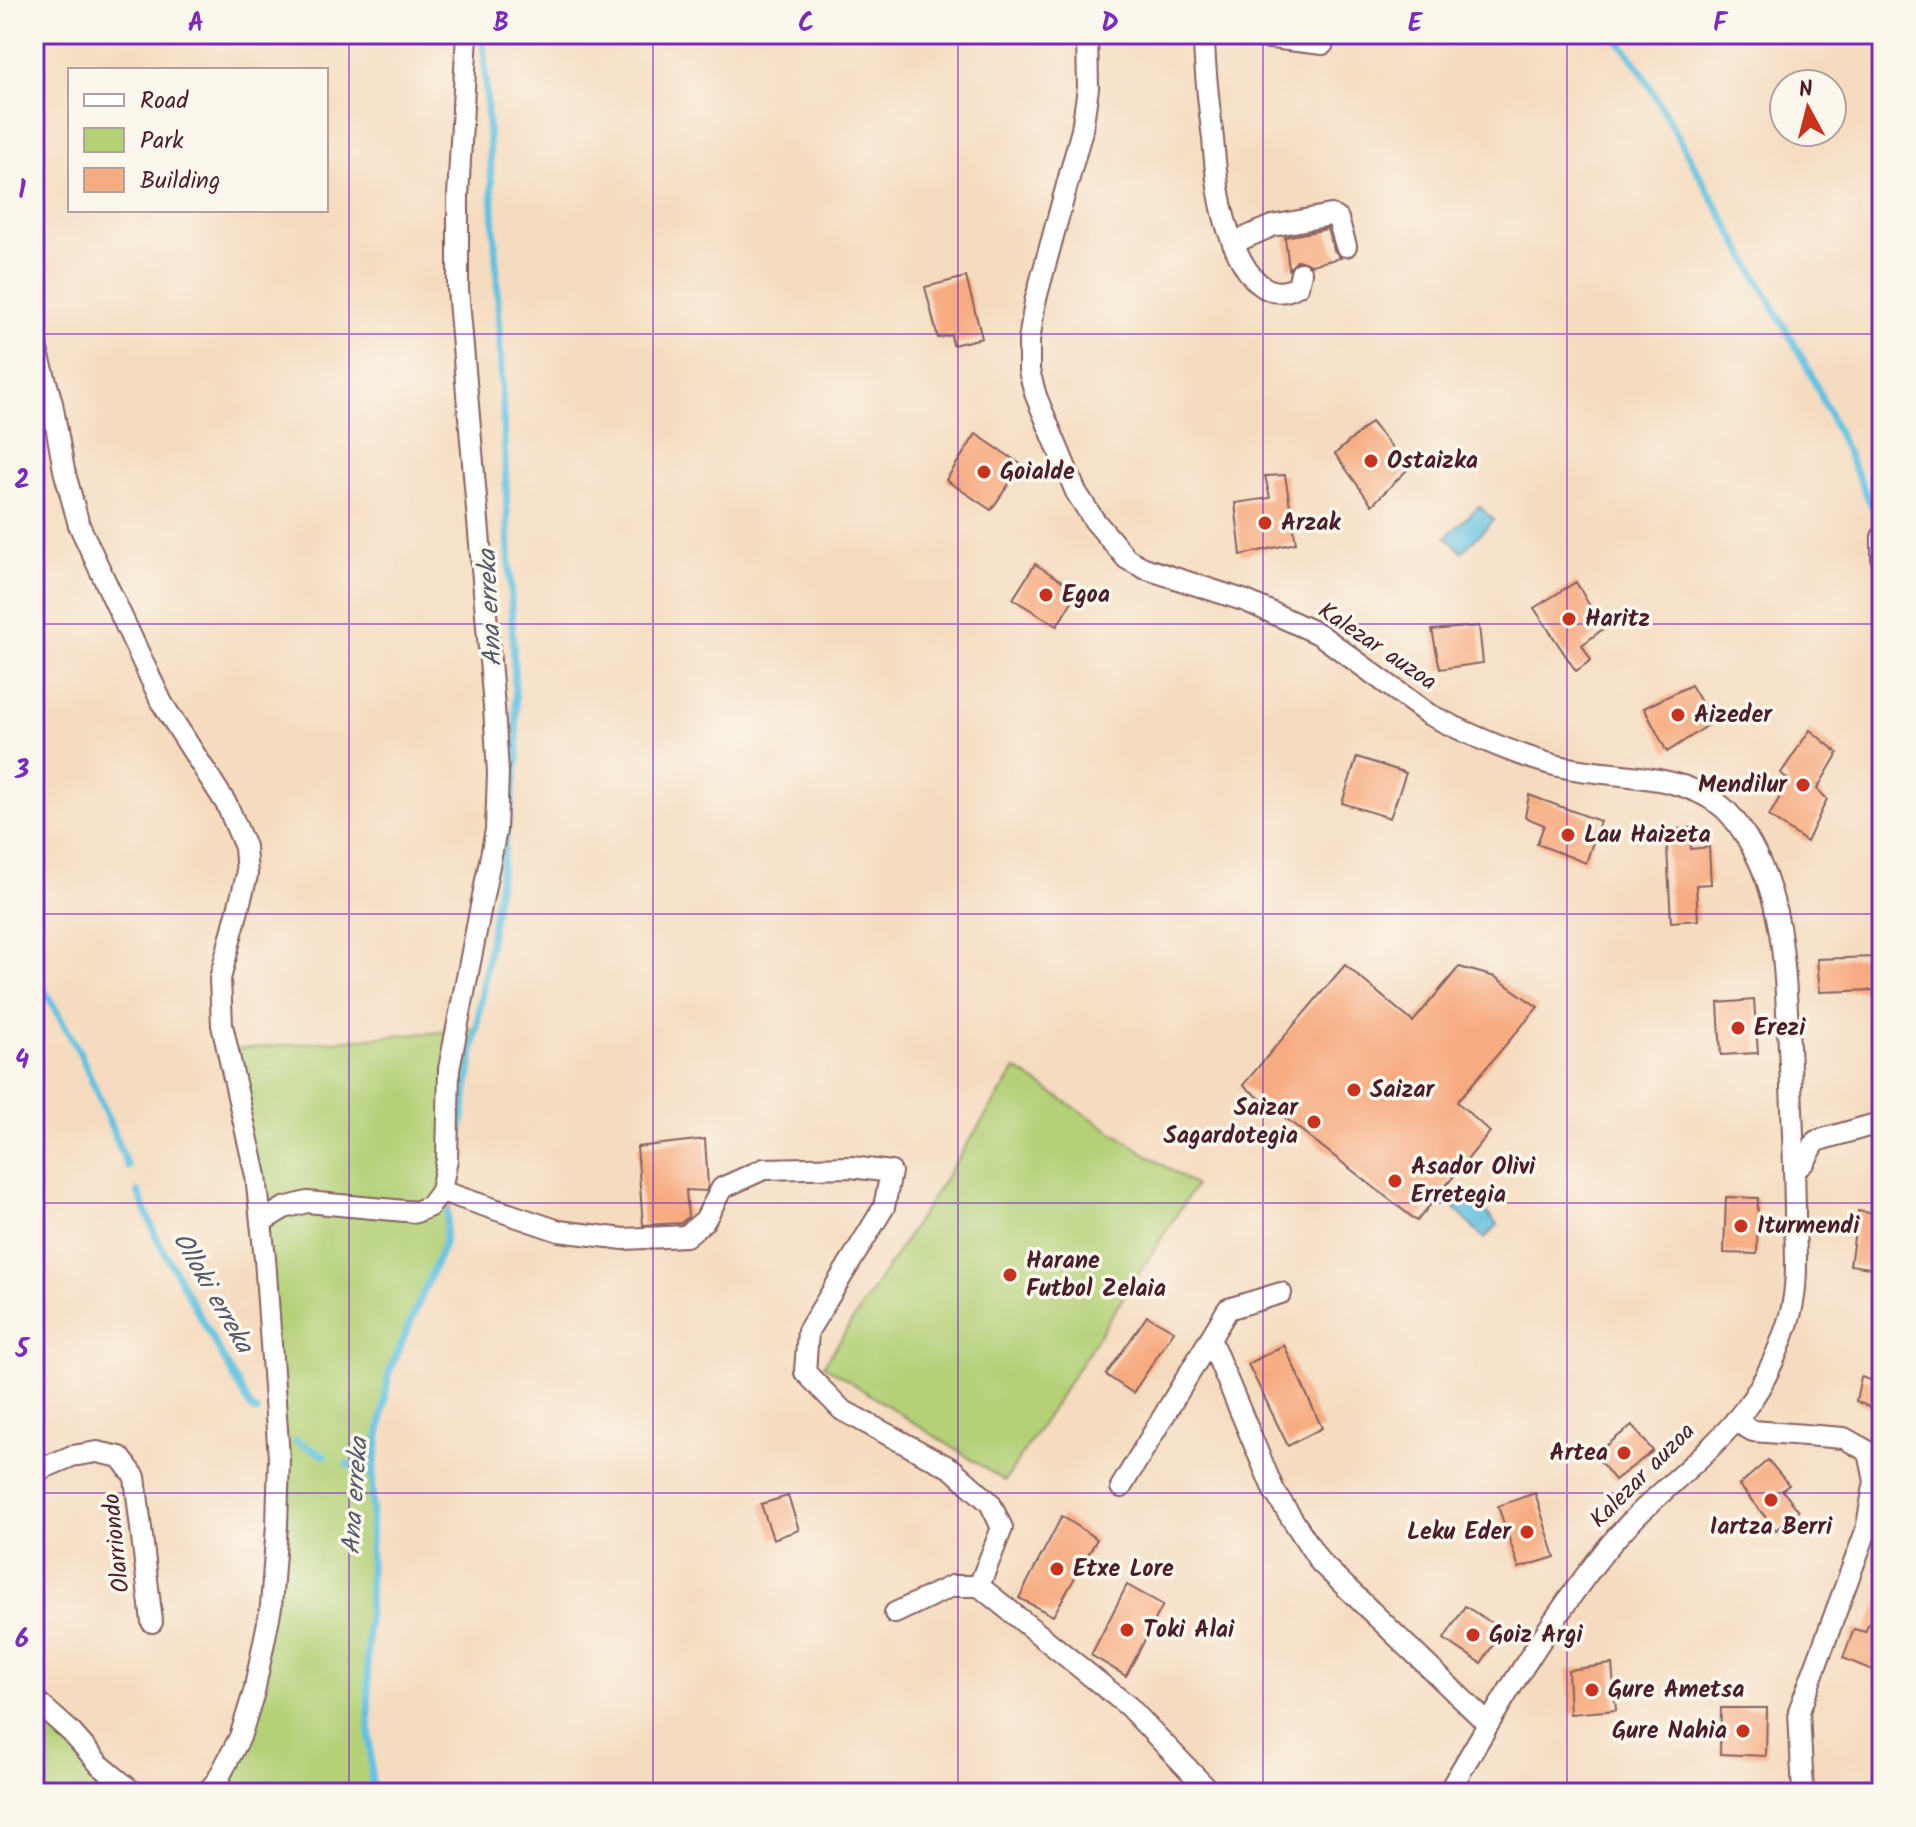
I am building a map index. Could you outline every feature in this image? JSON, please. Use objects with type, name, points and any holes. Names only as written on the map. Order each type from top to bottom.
[{"type":"street","points":[[261,1222],[284,1208],[307,1202],[416,1212],[430,1206],[441,1191],[447,1159],[449,1069],[496,830],[498,773],[483,558],[458,289],[458,196],[467,34]]},
{"type":"street","name":"Kalezar auzoa","points":[[1087,34],[1088,88],[1082,130],[1035,302],[1029,341],[1029,371],[1036,396],[1076,492],[1094,520],[1127,559],[1144,568],[1246,601],[1319,634],[1428,714],[1447,724],[1547,763],[1651,779],[1682,787],[1722,806],[1742,829],[1758,858],[1772,892],[1778,920],[1785,960],[1794,1171],[1795,1278],[1791,1310],[1763,1380],[1747,1407],[1631,1521],[1607,1549],[1583,1580],[1488,1724],[1448,1793]]},
{"type":"street","points":[[1204,34],[1207,99],[1223,220],[1244,267],[1262,288],[1288,292],[1298,286],[1301,273]]},
{"type":"street","points":[[1235,34],[1323,44],[1326,34]]},
{"type":"street","points":[[1233,243],[1272,226],[1331,215],[1338,219],[1346,246]]},
{"type":"street","points":[[34,339],[52,403],[64,470],[79,525],[162,703],[227,805],[245,847],[247,875],[220,979],[222,1025],[256,1176],[279,1458],[271,1607],[254,1692],[240,1737],[217,1781],[206,1793]]},
{"type":"street","points":[[1882,537],[1882,560]]},
{"type":"street","points":[[1794,1171],[1805,1161],[1816,1141],[1879,1123],[1882,1116]]},
{"type":"street","points":[[441,1191],[559,1231],[624,1239],[686,1236],[705,1220],[722,1188],[764,1169],[851,1167],[891,1172],[884,1207],[808,1331],[805,1372],[842,1410],[952,1469],[990,1503],[1002,1528],[979,1586]]},
{"type":"street","points":[[1121,1487],[1228,1309],[1281,1293]]},
{"type":"street","points":[[1210,1339],[1274,1491],[1320,1562],[1488,1724]]},
{"type":"street","points":[[1735,1421],[1753,1431],[1844,1438],[1869,1452],[1875,1481],[1866,1531],[1799,1711],[1803,1793]]},
{"type":"street","name":"Olarriondo","points":[[34,1472],[72,1456],[97,1452],[120,1457],[135,1477],[152,1622]]},
{"type":"street","points":[[895,1613],[952,1586],[979,1586],[1128,1706],[1211,1793]]},
{"type":"street","points":[[34,1699],[71,1732],[100,1765],[134,1793]]},
{"type":"green space","points":[[476,1029],[444,1244],[389,1372],[373,1475],[367,1661],[372,1793],[206,1793],[240,1737],[277,1525],[265,1259],[227,1050]]},
{"type":"green space","name":"Harane Futbol Zelaia","points":[[1016,1069],[1195,1186],[1005,1481],[824,1365]]},
{"type":"green space","points":[[34,1700],[134,1793],[34,1793]]},
{"type":"water","points":[[1479,506],[1494,520],[1462,552],[1446,537]]},
{"type":"water","points":[[1464,1189],[1498,1225],[1484,1239],[1449,1202]]},
{"type":"building","points":[[1327,229],[1334,250],[1341,258],[1311,265],[1298,260],[1289,269],[1285,237]]},
{"type":"building","points":[[966,277],[982,338],[953,345],[951,335],[938,338],[925,287]]},
{"type":"building","name":"Ostaizka","points":[[1371,422],[1409,468],[1372,505],[1335,454]]},
{"type":"building","name":"Goialde","points":[[976,434],[1022,465],[991,510],[946,480]]},
{"type":"building","name":"Arzak","points":[[1285,475],[1296,543],[1241,555],[1235,503],[1270,498],[1265,476]]},
{"type":"building","name":"Egoa","points":[[1035,564],[1078,591],[1057,626],[1013,599]]},
{"type":"building","name":"Haritz","points":[[1576,582],[1603,629],[1582,645],[1591,660],[1576,671],[1534,608]]},
{"type":"building","points":[[1479,626],[1483,663],[1440,669],[1432,630]]},
{"type":"building","name":"Aizeder","points":[[1691,685],[1713,722],[1667,752],[1644,708]]},
{"type":"building","name":"Mendilur","points":[[1810,730],[1838,753],[1817,789],[1827,799],[1807,842],[1769,816],[1789,781],[1781,773]]},
{"type":"building","points":[[1357,757],[1406,773],[1390,818],[1342,803]]},
{"type":"building","name":"Lau Haizeta","points":[[1529,795],[1600,821],[1586,863],[1537,844],[1544,825],[1525,817]]},
{"type":"building","points":[[1690,828],[1691,849],[1709,847],[1711,884],[1696,885],[1698,920],[1671,922],[1666,830]]},
{"type":"building","points":[[1874,957],[1876,990],[1820,992],[1817,959]]},
{"type":"building","name":"Saizar","points":[[1345,965],[1413,1022],[1459,967],[1495,977],[1538,1007],[1457,1102],[1490,1132],[1417,1221],[1243,1085]]},
{"type":"building","name":"Erezi","points":[[1754,1000],[1758,1053],[1721,1055],[1718,1003]]},
{"type":"building","points":[[705,1139],[708,1186],[706,1191],[686,1190],[688,1217],[681,1223],[643,1225],[637,1147]]},
{"type":"building","name":"Iturmendi","points":[[1726,1197],[1758,1198],[1757,1254],[1724,1253]]},
{"type":"building","points":[[1858,1211],[1882,1215],[1882,1270],[1850,1265]]},
{"type":"building","points":[[1147,1316],[1174,1331],[1133,1393],[1106,1375]]},
{"type":"building","points":[[1284,1345],[1322,1428],[1288,1446],[1248,1364]]},
{"type":"building","points":[[1861,1377],[1882,1384],[1882,1413],[1856,1401]]},
{"type":"building","name":"Artea","points":[[1632,1425],[1653,1451],[1615,1480],[1595,1455]]},
{"type":"building","name":"Iartza Berri","points":[[1768,1460],[1789,1485],[1782,1490],[1799,1511],[1776,1530],[1739,1485]]},
{"type":"building","name":"Leku Eder","points":[[1535,1493],[1555,1557],[1519,1568],[1498,1506]]},
{"type":"building","points":[[788,1496],[799,1530],[773,1539],[761,1504]]},
{"type":"building","name":"Etxe Lore","points":[[1062,1516],[1097,1539],[1053,1616],[1019,1598]]},
{"type":"building","name":"Toki Alai","points":[[1127,1585],[1163,1605],[1126,1676],[1091,1655]]},
{"type":"building","points":[[1882,1596],[1882,1674],[1843,1658],[1854,1629],[1865,1632]]},
{"type":"building","name":"Goiz Argi","points":[[1465,1606],[1503,1630],[1481,1663],[1444,1639]]},
{"type":"building","name":"Gure Ametsa","points":[[1612,1664],[1616,1710],[1570,1714],[1568,1670]]},
{"type":"building","name":"Gure Nahia","points":[[1721,1708],[1767,1708],[1766,1756],[1720,1754]]},
{"type":"waterway","name":"Ana erreka","points":[[456,1162],[518,759],[483,34]]},
{"type":"waterway","points":[[1614,34],[1640,69],[1810,372],[1876,515]]},
{"type":"waterway","name":"Olloki erreka","points":[[34,971],[81,1055],[128,1167]]},
{"type":"waterway","name":"Olloki erreka","points":[[138,1191],[156,1237],[251,1408],[257,1412]]},
{"type":"waterway","name":"Ana erreka","points":[[372,1793],[367,1661],[373,1475],[389,1372],[444,1244],[448,1213]]},
{"type":"waterway","name":"Olloki erreka","points":[[296,1441],[325,1456]]},
{"type":"waterway","name":"Olloki erreka","points":[[347,1464],[373,1475]]},
{"type":"place","name":"Ostaizka","points":[[1371,461]]},
{"type":"place","name":"Goialde","points":[[984,472]]},
{"type":"place","name":"Arzak","points":[[1265,523]]},
{"type":"place","name":"Egoa","points":[[1046,595]]},
{"type":"place","name":"Haritz","points":[[1569,619]]},
{"type":"place","name":"Aizeder","points":[[1678,715]]},
{"type":"place","name":"Mendilur","points":[[1803,785]]},
{"type":"place","name":"Lau Haizeta","points":[[1568,835]]},
{"type":"place","name":"Erezi","points":[[1738,1028]]},
{"type":"place","name":"Saizar","points":[[1354,1090]]},
{"type":"place","name":"Saizar Sagardotegia","points":[[1314,1122]]},
{"type":"place","name":"Asador Olivi Erretegia","points":[[1395,1181]]},
{"type":"place","name":"Iturmendi","points":[[1741,1226]]},
{"type":"place","name":"Harane Futbol Zelaia","points":[[1010,1275]]},
{"type":"place","name":"Artea","points":[[1624,1453]]},
{"type":"place","name":"Iartza Berri","points":[[1771,1500]]},
{"type":"place","name":"Leku Eder","points":[[1527,1532]]},
{"type":"place","name":"Etxe Lore","points":[[1057,1569]]},
{"type":"place","name":"Toki Alai","points":[[1127,1630]]},
{"type":"place","name":"Goiz Argi","points":[[1473,1635]]},
{"type":"place","name":"Gure Ametsa","points":[[1592,1690]]},
{"type":"place","name":"Gure Nahia","points":[[1743,1731]]}]
